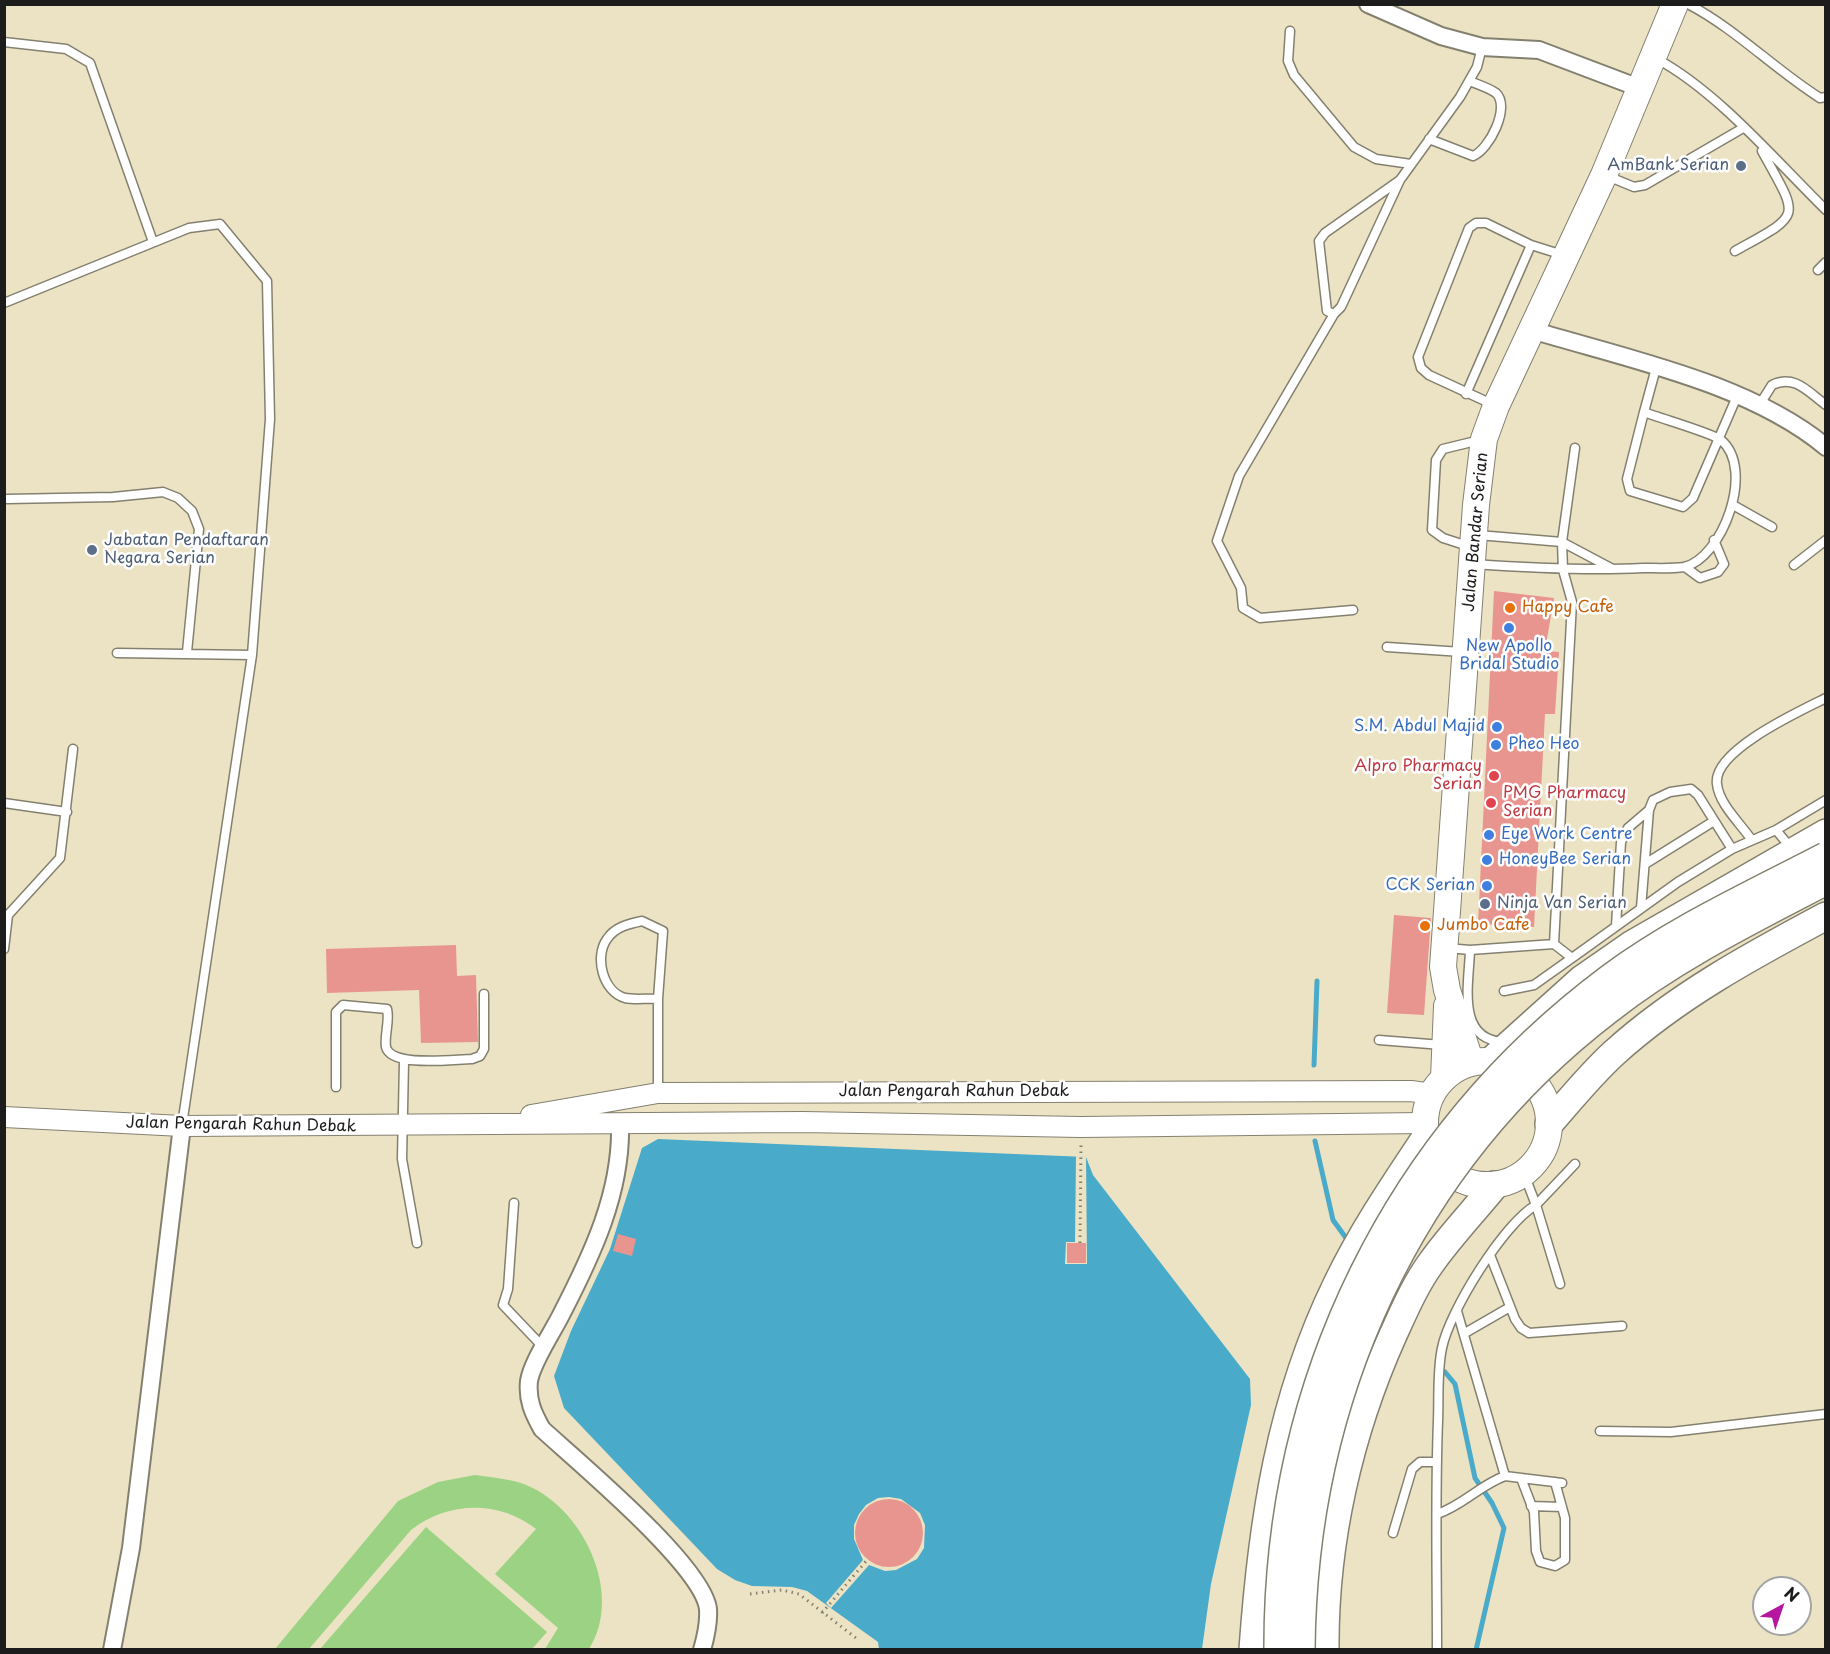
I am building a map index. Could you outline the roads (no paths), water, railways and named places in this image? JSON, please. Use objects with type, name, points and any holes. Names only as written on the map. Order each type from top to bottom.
[{"type":"highway","points":[[1490,1055],[1582,979],[1631,945],[1826,833]]},
{"type":"highway","points":[[1278,1650],[1278,1610],[1293,1486],[1310,1416],[1325,1366],[1348,1305],[1377,1243],[1408,1190],[1452,1129],[1489,1085],[1569,1010],[1612,976],[1665,942],[1826,856]]},
{"type":"highway","points":[[1301,1650],[1301,1611],[1317,1489],[1350,1367],[1376,1301],[1408,1236],[1450,1170],[1502,1104],[1556,1052],[1609,1009],[1727,933],[1826,881]]},
{"type":"highway","points":[[1550,1124],[1592,1074],[1652,1021],[1729,968],[1826,916]]},
{"type":"highway","points":[[1253,1650],[1260,1557],[1271,1486],[1288,1414],[1324,1313],[1366,1228],[1425,1130]]},
{"type":"highway","points":[[1325,1650],[1328,1587],[1335,1527],[1367,1395],[1416,1287],[1431,1263],[1495,1185]]},
{"type":"highway","points":[[1366,1228],[1388,1218],[1407,1220],[1422,1231],[1430,1250],[1431,1263]]},
{"type":"main road","name":"Jalan Bandar Serian","points":[[1438,1086],[1445,1045],[1448,990],[1443,967],[1444,948],[1484,439],[1496,406],[1604,175],[1675,4]]},
{"type":"main road","name":"Jalan Bandar Serian","points":[[1448,990],[1490,1055]]},
{"type":"main road","points":[[1490,1055],[1530,1078],[1541,1092],[1548,1107],[1550,1124],[1546,1143],[1538,1160],[1524,1174],[1495,1185],[1475,1185],[1457,1178],[1442,1166],[1425,1130],[1438,1086],[1490,1055]]},
{"type":"street","points":[[1368,4],[1441,36],[1482,47],[1539,50],[1641,89]]},
{"type":"street","points":[[1532,330],[1738,394],[1801,426],[1826,447]]},
{"type":"street","name":"Jalan Pengarah Rahun Debak","points":[[478,1124],[658,1093],[1411,1091],[1438,1086]]},
{"type":"street","name":"Jalan Pengarah Rahun Debak","points":[[4,1117],[182,1126],[803,1122],[1081,1126],[1377,1125],[1425,1130]]},
{"type":"street","points":[[620,1124],[621,1155],[606,1215],[581,1277],[529,1380],[530,1407],[542,1429],[668,1546],[698,1584],[708,1608],[707,1630],[702,1650]]},
{"type":"street","points":[[112,1650],[131,1548],[182,1126]]},
{"type":"lane","points":[[1688,4],[1720,21],[1746,44],[1803,87],[1820,98],[1826,97]]},
{"type":"lane","points":[[1290,31],[1288,61],[1294,75],[1354,147],[1376,159],[1411,165]]},
{"type":"lane","points":[[4,42],[66,49],[90,63],[153,242]]},
{"type":"lane","points":[[1353,610],[1260,618],[1243,608],[1241,588],[1217,541],[1239,476],[1334,314],[1341,307],[1400,180],[1469,81],[1477,67],[1482,47]]},
{"type":"lane","points":[[1654,58],[1675,69],[1743,128],[1826,210]]},
{"type":"lane","points":[[1429,139],[1473,156],[1484,149],[1492,138],[1501,111],[1500,101],[1497,94],[1469,81]]},
{"type":"lane","points":[[1604,175],[1634,187],[1645,185],[1743,128]]},
{"type":"lane","points":[[1735,251],[1783,225],[1789,218],[1790,207],[1784,190],[1756,140]]},
{"type":"lane","points":[[1334,314],[1327,311],[1324,303],[1319,241],[1325,233],[1400,180]]},
{"type":"lane","points":[[1496,406],[1429,375],[1421,368],[1418,357],[1469,228],[1476,223],[1486,223],[1531,245],[1567,256]]},
{"type":"lane","points":[[4,303],[189,228],[220,224],[267,281],[270,419],[252,655],[182,1126]]},
{"type":"lane","points":[[1466,394],[1531,245]]},
{"type":"lane","points":[[1818,270],[1826,262]]},
{"type":"lane","points":[[1656,368],[1627,479],[1630,491],[1683,507],[1693,498],[1738,394]]},
{"type":"lane","points":[[1761,404],[1772,385],[1790,380],[1801,385],[1826,405]]},
{"type":"lane","points":[[1484,439],[1443,449],[1436,460],[1432,530],[1443,538],[1474,549],[1563,570],[1685,567],[1701,558],[1714,540],[1733,505],[1736,467],[1731,453],[1720,439],[1644,412]]},
{"type":"lane","points":[[1554,944],[1572,602],[1563,570],[1562,542],[1575,448]]},
{"type":"lane","points":[[7,499],[113,497],[163,492],[178,498],[192,512],[200,529],[187,652]]},
{"type":"lane","points":[[1733,505],[1772,526]]},
{"type":"lane","points":[[1685,567],[1700,578],[1718,572],[1724,564],[1714,540]]},
{"type":"lane","points":[[1794,565],[1826,540]]},
{"type":"lane","points":[[1474,549],[1562,542],[1614,570]]},
{"type":"lane","points":[[1387,647],[1466,652]]},
{"type":"lane","points":[[117,652],[252,655]]},
{"type":"lane","points":[[1751,839],[1720,795],[1716,782],[1720,768],[1729,756],[1755,738],[1826,698]]},
{"type":"lane","points":[[4,949],[6,915],[60,858],[67,812],[72,749]]},
{"type":"lane","points":[[1641,908],[1649,810],[1653,800],[1670,792],[1691,789],[1732,849]]},
{"type":"lane","points":[[1504,991],[1534,985],[1641,908],[1732,849],[1776,830],[1826,800]]},
{"type":"lane","points":[[4,803],[67,812]]},
{"type":"lane","points":[[1616,926],[1621,842],[1628,828],[1649,810]]},
{"type":"lane","points":[[1645,864],[1714,821]]},
{"type":"lane","points":[[1776,830],[1793,851]]},
{"type":"lane","points":[[658,999],[623,998],[608,985],[600,965],[606,940],[621,926],[642,921],[663,931],[658,999],[658,1093]]},
{"type":"lane","points":[[1444,948],[1470,950],[1554,944],[1572,958]]},
{"type":"lane","points":[[1470,950],[1468,1008],[1474,1028],[1478,1034],[1490,1042],[1490,1055]]},
{"type":"lane","points":[[336,1087],[336,1012],[343,1005],[381,1006],[387,1009],[386,1049],[392,1056],[404,1061],[480,1056],[484,1049],[484,994]]},
{"type":"lane","points":[[1379,1040],[1445,1045]]},
{"type":"lane","points":[[404,1061],[402,1159],[417,1243]]},
{"type":"lane","points":[[1437,1650],[1436,1462],[1442,1347],[1457,1311],[1490,1255],[1522,1213],[1536,1205],[1575,1164]]},
{"type":"lane","points":[[1524,1174],[1560,1284]]},
{"type":"lane","points":[[514,1203],[508,1289],[503,1305],[544,1347]]},
{"type":"lane","points":[[1490,1255],[1510,1307],[1521,1328],[1529,1333],[1622,1326]]},
{"type":"lane","points":[[1465,1333],[1510,1307]]},
{"type":"lane","points":[[1457,1311],[1505,1476]]},
{"type":"lane","points":[[1600,1431],[1671,1432],[1826,1414]]},
{"type":"lane","points":[[1393,1533],[1412,1469],[1420,1462],[1436,1462]]},
{"type":"lane","points":[[1437,1514],[1450,1509],[1491,1481],[1505,1476],[1558,1482],[1565,1518],[1565,1560],[1555,1566],[1540,1562],[1536,1551],[1531,1506],[1521,1478]]},
{"type":"lane","points":[[1531,1506],[1562,1507]]},
{"type":"water","points":[[658,1139],[1086,1157],[1093,1175],[1250,1379],[1251,1405],[1211,1584],[1202,1649],[879,1649],[878,1642],[807,1591],[792,1587],[752,1586],[735,1580],[717,1569],[564,1408],[554,1376],[571,1331],[610,1249],[642,1148]]},
{"type":"waterway","points":[[1314,1065],[1317,981]]},
{"type":"waterway","points":[[1315,1141],[1333,1220],[1346,1238]]},
{"type":"waterway","points":[[1445,1372],[1455,1384],[1475,1478],[1492,1503],[1504,1528],[1476,1650]]},
{"type":"place","name":"AmBank Serian","points":[[1741,166]]},
{"type":"place","name":"Jabatan Pendaftaran Negara Serian","points":[[92,550]]},
{"type":"place","name":"Happy Cafe","points":[[1510,608]]},
{"type":"place","name":"New Apollo Bridal Studio","points":[[1509,628]]},
{"type":"place","name":"S.M. Abdul Majid","points":[[1497,727]]},
{"type":"place","name":"Pheo Heo","points":[[1496,745]]},
{"type":"place","name":"Alpro Pharmacy Serian","points":[[1494,776]]},
{"type":"place","name":"PMG Pharmacy Serian","points":[[1491,803]]},
{"type":"place","name":"Eye Work Centre","points":[[1489,835]]},
{"type":"place","name":"HoneyBee Serian","points":[[1487,860]]},
{"type":"place","name":"CCK Serian","points":[[1487,886]]},
{"type":"place","name":"Ninja Van Serian","points":[[1485,904]]},
{"type":"place","name":"Jumbo Cafe","points":[[1425,926]]}]
